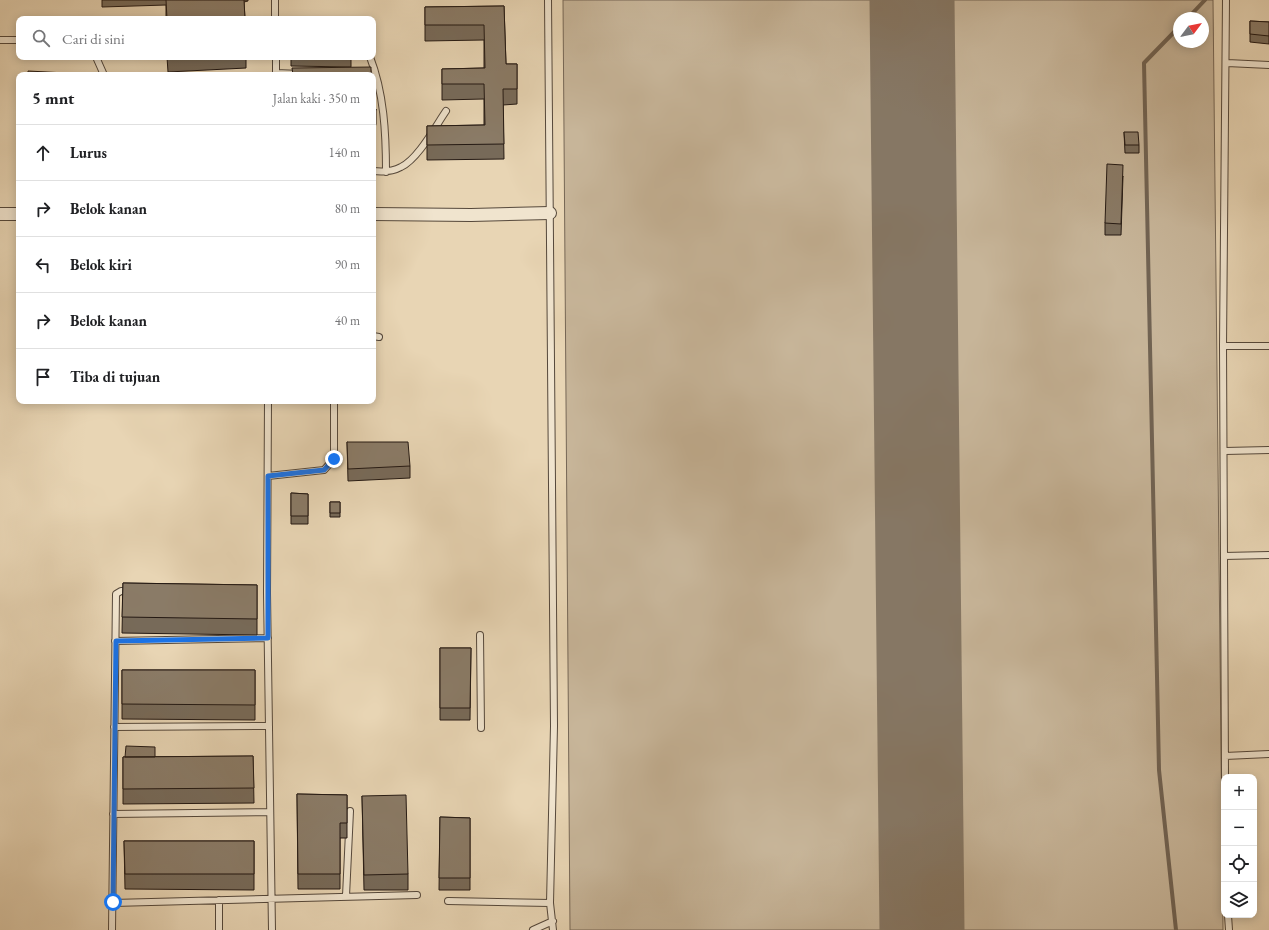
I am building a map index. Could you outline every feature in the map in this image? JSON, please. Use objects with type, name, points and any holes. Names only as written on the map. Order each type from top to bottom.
[{"type":"street","points":[[376,214],[471,215],[550,213]]},
{"type":"street","points":[[0,214],[16,214]]},
{"type":"lane","points":[[275,0],[276,16]]},
{"type":"lane","points":[[548,0],[554,726],[550,903],[554,921],[554,930]]},
{"type":"lane","points":[[1225,774],[1225,451],[1223,346],[1227,63],[1226,0]]},
{"type":"lane","points":[[0,40],[16,40]]},
{"type":"lane","points":[[97,60],[103,72]]},
{"type":"lane","points":[[276,60],[276,72]]},
{"type":"lane","points":[[371,60],[374,72]]},
{"type":"lane","points":[[1227,63],[1269,66]]},
{"type":"lane","points":[[376,81],[386,133],[386,172]]},
{"type":"lane","points":[[376,171],[386,172],[400,168],[410,161],[446,111]]},
{"type":"lane","points":[[1223,346],[1269,346]]},
{"type":"lane","points":[[268,404],[267,593],[272,930]]},
{"type":"lane","points":[[268,476],[324,470],[334,459],[334,404]]},
{"type":"lane","points":[[1225,451],[1269,450]]},
{"type":"lane","points":[[1224,556],[1269,555]]},
{"type":"lane","points":[[112,930],[116,594],[121,591],[137,592]]},
{"type":"lane","points":[[259,593],[267,593]]},
{"type":"lane","points":[[480,635],[481,728]]},
{"type":"lane","points":[[116,641],[268,638]]},
{"type":"lane","points":[[114,727],[269,726]]},
{"type":"lane","points":[[1225,756],[1269,754]]},
{"type":"lane","points":[[346,896],[350,811]]},
{"type":"lane","points":[[114,814],[270,812]]},
{"type":"lane","points":[[113,902],[219,900],[272,897],[417,895]]},
{"type":"lane","points":[[219,900],[219,930]]},
{"type":"lane","points":[[448,901],[550,903]]},
{"type":"lane","points":[[1228,918],[1229,930]]},
{"type":"lane","points":[[533,930],[554,921]]},
{"type":"shaded area","points":[[563,0],[1213,0],[1221,774],[1221,918],[1223,918],[1223,930],[570,930]]},
{"type":"building","points":[[166,0],[244,0],[245,16],[167,16]]},
{"type":"building","points":[[504,6],[506,64],[517,64],[517,89],[503,89],[504,144],[427,145],[427,126],[485,125],[484,84],[442,84],[442,69],[485,68],[484,25],[425,25],[425,7]]},
{"type":"building","points":[[1250,21],[1269,22],[1269,36],[1250,34]]},
{"type":"building","points":[[371,67],[371,72],[293,72],[292,68]]},
{"type":"building","points":[[1124,132],[1138,132],[1139,145],[1125,145]]},
{"type":"building","points":[[1107,164],[1123,165],[1121,224],[1105,223]]},
{"type":"building","points":[[347,442],[408,442],[410,466],[348,469]]},
{"type":"building","points":[[291,493],[308,494],[308,516],[291,516]]},
{"type":"building","points":[[330,502],[340,502],[340,513],[330,513]]},
{"type":"building","points":[[123,583],[257,585],[257,619],[122,617]]},
{"type":"building","points":[[440,648],[471,648],[470,708],[440,708]]},
{"type":"building","points":[[122,670],[255,670],[255,705],[122,704]]},
{"type":"building","points":[[126,746],[155,747],[155,757],[125,757]]},
{"type":"building","points":[[253,756],[254,788],[123,789],[123,757]]},
{"type":"building","points":[[297,794],[347,795],[347,823],[340,823],[340,874],[298,874]]},
{"type":"building","points":[[406,795],[408,874],[364,875],[362,796]]},
{"type":"building","points":[[440,817],[470,818],[470,878],[439,878]]},
{"type":"building","points":[[124,841],[254,841],[254,874],[125,874]]},
{"type":"waterway","points":[[1194,12],[1205,0]]},
{"type":"waterway","points":[[1173,33],[1144,63],[1159,770],[1176,930]]},
{"type":"runway","points":[[912,0],[922,930]]},
{"type":"route","points":[[113,902],[116,641],[268,638],[268,476],[324,470],[334,459]]}]
